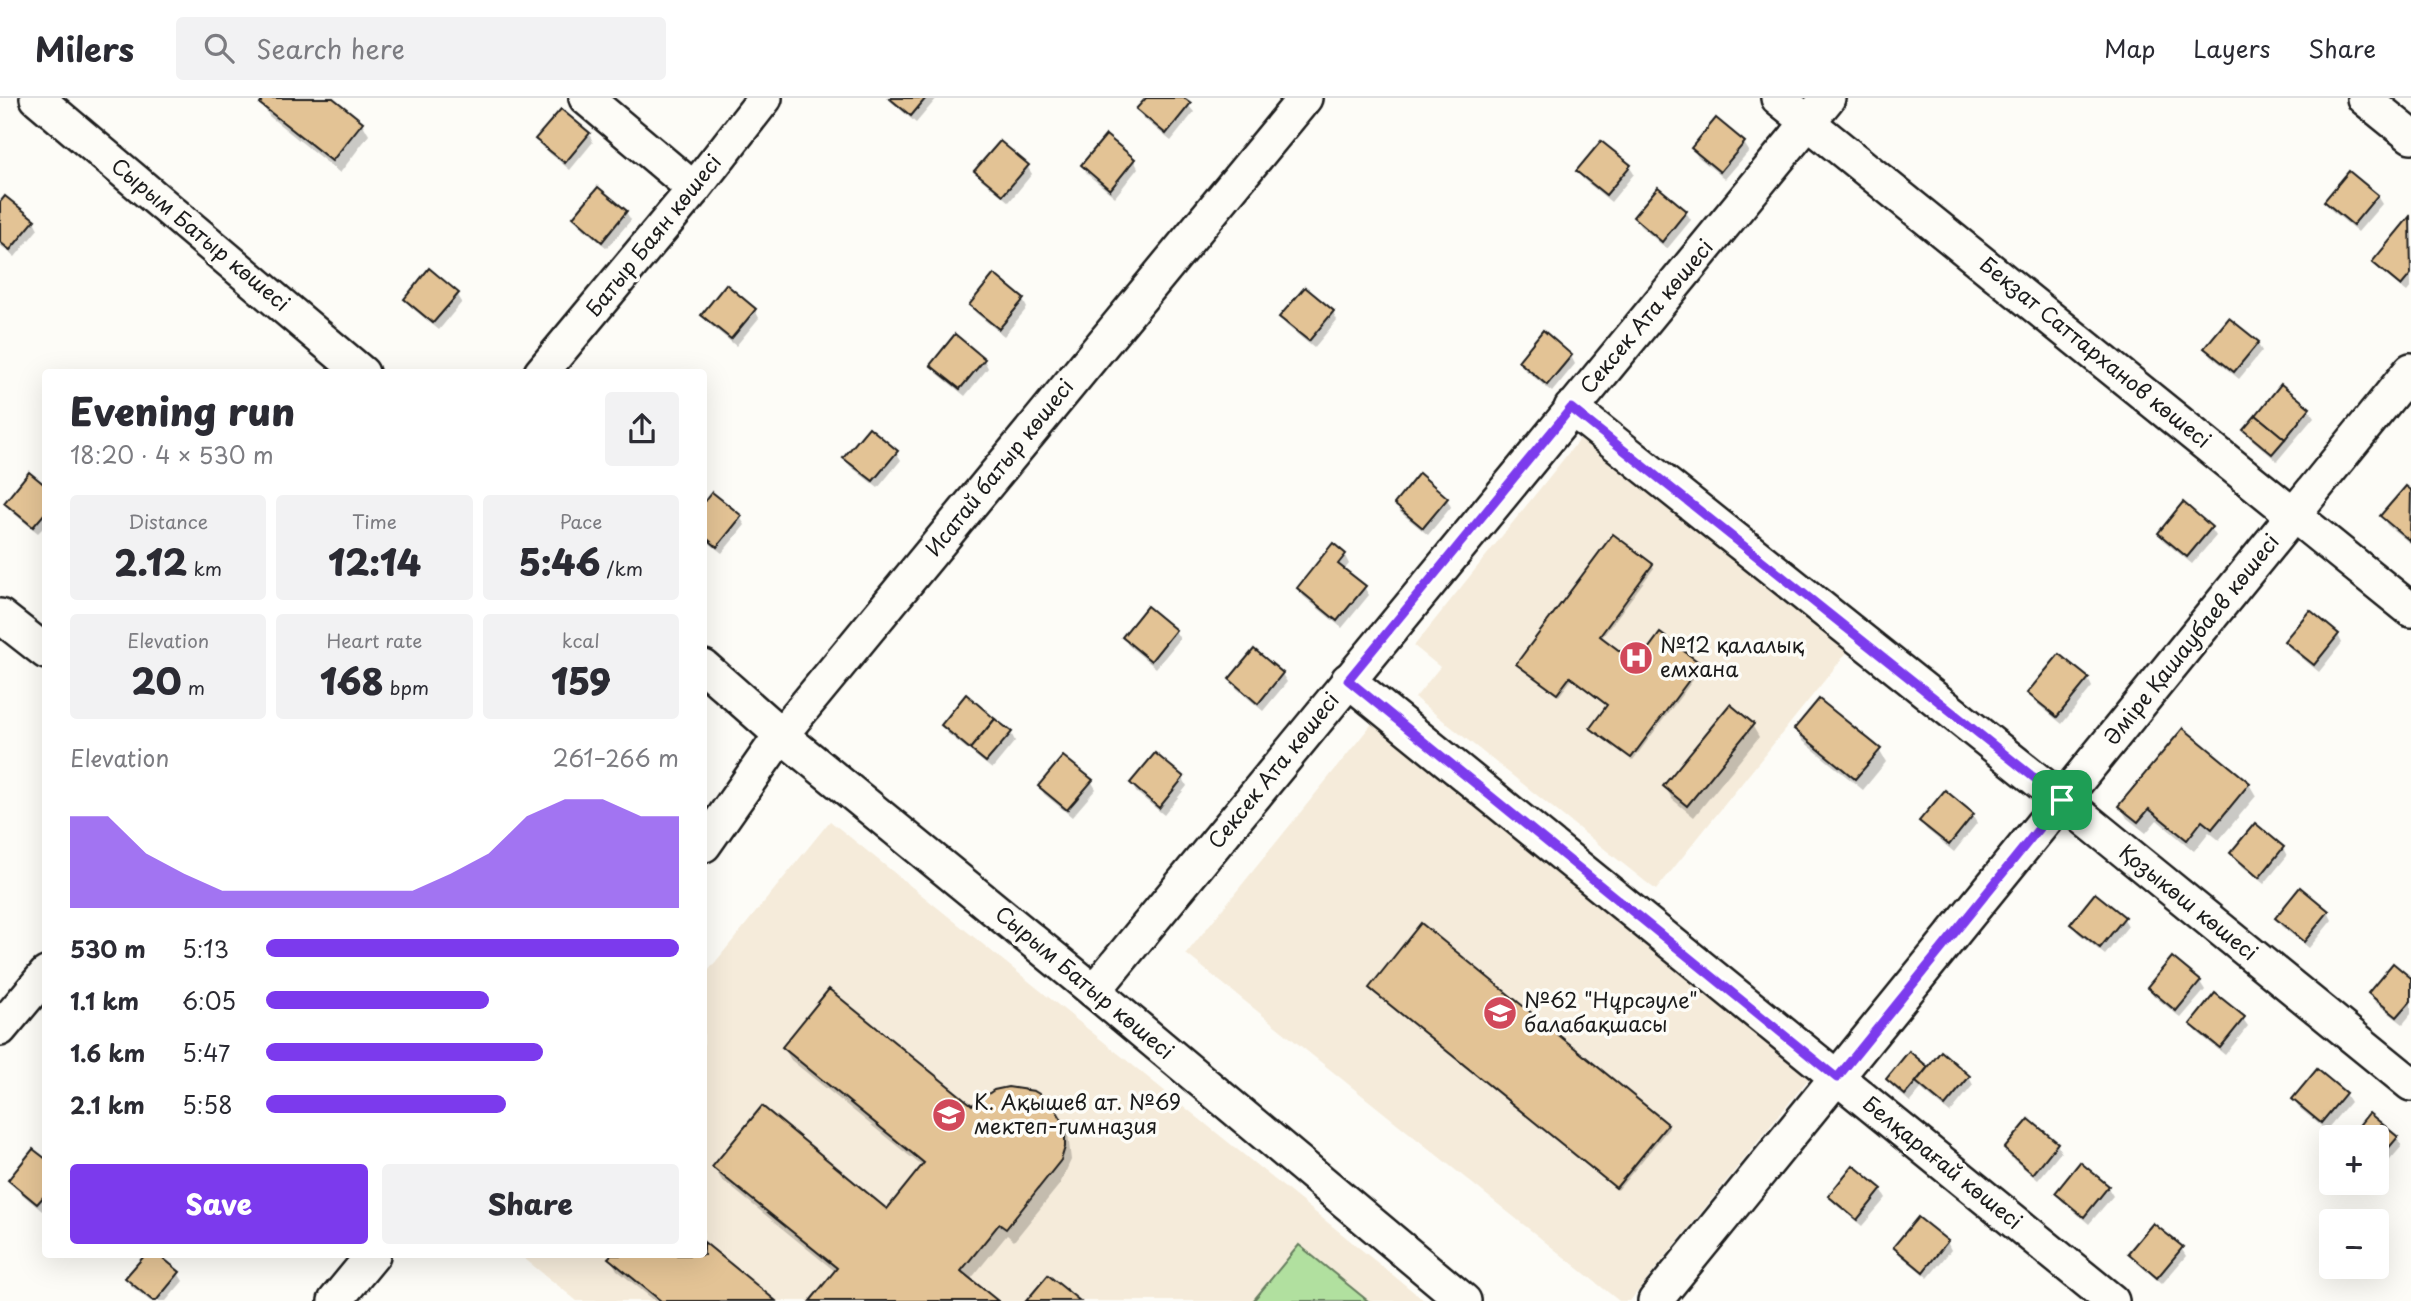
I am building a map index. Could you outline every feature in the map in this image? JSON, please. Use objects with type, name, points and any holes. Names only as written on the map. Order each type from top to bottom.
[{"type":"street","name":"Сырым Батыр көшесі","points":[[37,98],[357,369]]},
{"type":"street","points":[[586,98],[694,189]]},
{"type":"street","name":"Батыр Баян көшесі","points":[[544,369],[694,189],[765,98]]},
{"type":"street","name":"Исатай батыр көшесі","points":[[707,841],[781,735],[1305,98]]},
{"type":"street","name":"Бекзат Саттарханов көшесі","points":[[1778,98],[1819,110],[2293,514],[2411,610]]},
{"type":"street","points":[[2364,98],[2411,136]]},
{"type":"street","name":"Сексек Ата көшесі","points":[[1094,990],[1819,110]]},
{"type":"street","name":"Әміре Қашаубаев көшесі","points":[[1655,1301],[2411,370]]},
{"type":"street","name":"Қозыкөш көшесі","points":[[1571,408],[2062,800],[2411,1084]]},
{"type":"street","points":[[0,616],[42,649]]},
{"type":"street","name":"Сырым Батыр көшесі","points":[[707,670],[781,735],[1094,990],[1464,1301]]},
{"type":"street","name":"Белқарағай көшесі","points":[[1348,680],[2112,1301]]},
{"type":"street","points":[[0,1029],[42,979]]},
{"type":"street","points":[[335,1301],[371,1258]]},
{"type":"shaded area","name":"№12 қалалық емхана","points":[[1582,436],[1849,650],[1656,890],[1415,698],[1440,667],[1414,646]]},
{"type":"shaded area","name":"№62 \"Нұрсәуле\" балабақшасы","points":[[1375,720],[1814,1072],[1630,1301],[1619,1301],[1186,954]]},
{"type":"shaded area","name":"К. Ақышев ат. №69 мектеп-гимназия","points":[[830,821],[1425,1301],[577,1301],[524,1258],[707,1258],[707,972]]},
{"type":"green space","points":[[1299,1245],[1368,1301],[1253,1301]]},
{"type":"building","points":[[264,98],[333,98],[363,122],[332,161],[260,104]]},
{"type":"building","points":[[889,98],[926,98],[911,116]]},
{"type":"building","points":[[1146,98],[1184,98],[1191,103],[1166,134],[1136,109]]},
{"type":"building","points":[[561,109],[590,133],[565,163],[535,139]]},
{"type":"building","points":[[1716,118],[1745,142],[1720,172],[1691,148]]},
{"type":"building","points":[[1106,135],[1135,159],[1110,190],[1081,165]]},
{"type":"building","points":[[1000,141],[1029,165],[1003,195],[974,171]]},
{"type":"building","points":[[1601,141],[1631,165],[1606,195],[1576,171]]},
{"type":"building","points":[[2349,171],[2378,195],[2353,225],[2324,201]]},
{"type":"building","points":[[598,187],[627,211],[602,242],[573,217]]},
{"type":"building","points":[[1658,187],[1687,211],[1662,242],[1633,217]]},
{"type":"building","points":[[5,196],[35,220],[10,250],[0,242],[0,202]]},
{"type":"building","points":[[2410,216],[2411,274],[2401,286],[2372,262]]},
{"type":"building","points":[[429,268],[459,293],[433,323],[404,299]]},
{"type":"building","points":[[994,274],[1024,299],[999,329],[969,305]]},
{"type":"building","points":[[726,284],[756,309],[731,339],[701,315]]},
{"type":"building","points":[[1305,287],[1334,311],[1309,341],[1279,317]]},
{"type":"building","points":[[2229,318],[2259,342],[2234,372],[2204,348]]},
{"type":"building","points":[[1543,330],[1572,355],[1547,385],[1518,361]]},
{"type":"building","points":[[955,334],[985,359],[960,389],[930,365]]},
{"type":"building","points":[[2281,384],[2310,408],[2285,439],[2256,415]]},
{"type":"building","points":[[2256,415],[2285,439],[2272,454],[2243,430]]},
{"type":"building","points":[[869,427],[898,451],[873,481],[843,458]]},
{"type":"building","points":[[29,472],[42,483],[42,517],[33,527],[4,503]]},
{"type":"building","points":[[1419,473],[1448,498],[1423,528],[1394,504]]},
{"type":"building","points":[[2406,486],[2411,490],[2410,541],[2380,516]]},
{"type":"building","points":[[712,492],[742,516],[717,547],[707,539],[707,498]]},
{"type":"building","points":[[2183,502],[2212,527],[2187,557],[2158,533]]},
{"type":"building","points":[[1613,534],[1653,564],[1600,636],[1637,664],[1660,633],[1701,664],[1631,758],[1590,728],[1607,705],[1570,677],[1557,694],[1516,664]]},
{"type":"building","points":[[1333,543],[1346,554],[1338,564],[1366,586],[1337,621],[1297,588]]},
{"type":"building","points":[[1147,606],[1176,630],[1151,661],[1122,637]]},
{"type":"building","points":[[2310,610],[2339,634],[2314,665],[2284,641]]},
{"type":"building","points":[[1254,649],[1283,673],[1258,704],[1229,679]]},
{"type":"building","points":[[2059,654],[2089,678],[2057,717],[2027,693]]},
{"type":"building","points":[[966,694],[995,719],[970,749],[941,725]]},
{"type":"building","points":[[1819,699],[1881,749],[1855,779],[1794,729]]},
{"type":"building","points":[[1730,704],[1754,724],[1687,806],[1663,786]]},
{"type":"building","points":[[995,719],[1012,732],[986,762],[970,749]]},
{"type":"building","points":[[2183,728],[2250,783],[2212,829],[2202,821],[2187,840],[2149,809],[2138,822],[2118,806]]},
{"type":"building","points":[[1155,753],[1184,777],[1159,808],[1130,783]]},
{"type":"building","points":[[1063,756],[1093,780],[1067,810],[1038,786]]},
{"type":"building","points":[[1945,790],[1974,814],[1949,845],[1919,821]]},
{"type":"building","points":[[2255,823],[2284,847],[2259,878],[2230,853]]},
{"type":"building","points":[[2300,887],[2329,911],[2304,942],[2275,918]]},
{"type":"building","points":[[2095,893],[2125,917],[2100,948],[2070,924]]},
{"type":"building","points":[[1421,923],[1668,1124],[1616,1188],[1369,988]]},
{"type":"building","points":[[2172,957],[2201,981],[2176,1011],[2147,987]]},
{"type":"building","points":[[2393,963],[2411,978],[2411,1001],[2397,1017],[2368,993]]},
{"type":"building","points":[[829,989],[972,1105],[994,1090],[1008,1087],[1034,1091],[1046,1098],[1062,1120],[1065,1147],[1061,1160],[1006,1229],[999,1224],[961,1271],[998,1301],[810,1301],[837,1268],[712,1167],[762,1106],[887,1209],[924,1163],[782,1047]]},
{"type":"building","points":[[2215,993],[2245,1017],[2220,1048],[2190,1024]]},
{"type":"building","points":[[1909,1051],[1928,1067],[1905,1095],[1886,1079]]},
{"type":"building","points":[[1941,1051],[1970,1076],[1945,1106],[1916,1082]]},
{"type":"building","points":[[2317,1069],[2346,1093],[2321,1123],[2292,1099]]},
{"type":"building","points":[[2369,1113],[2384,1125],[2359,1125]]},
{"type":"building","points":[[2029,1119],[2058,1143],[2033,1174],[2004,1149]]},
{"type":"building","points":[[2389,1130],[2398,1137],[2389,1148]]},
{"type":"building","points":[[33,1149],[42,1156],[42,1198],[37,1204],[8,1180]]},
{"type":"building","points":[[2080,1162],[2109,1186],[2084,1217],[2055,1193]]},
{"type":"building","points":[[1853,1165],[1882,1189],[1857,1220],[1828,1196]]},
{"type":"building","points":[[1918,1217],[1948,1241],[1923,1272],[1893,1247]]},
{"type":"building","points":[[2153,1223],[2183,1247],[2157,1278],[2128,1253]]},
{"type":"building","points":[[707,1244],[776,1301],[661,1301],[608,1258],[707,1258]]},
{"type":"building","points":[[142,1258],[163,1258],[180,1272],[156,1301],[125,1278]]},
{"type":"building","points":[[1048,1275],[1080,1301],[1026,1301]]},
{"type":"place","name":"№12 қалалық емхана","points":[[1636,658]]},
{"type":"place","name":"№62 \"Нұрсәуле\" балабақшасы","points":[[1500,1013]]},
{"type":"place","name":"К. Ақышев ат. №69 мектеп-гимназия","points":[[949,1115]]},
{"type":"route","points":[[1571,408],[2062,800],[1837,1078],[1348,680],[1571,408]]}]
